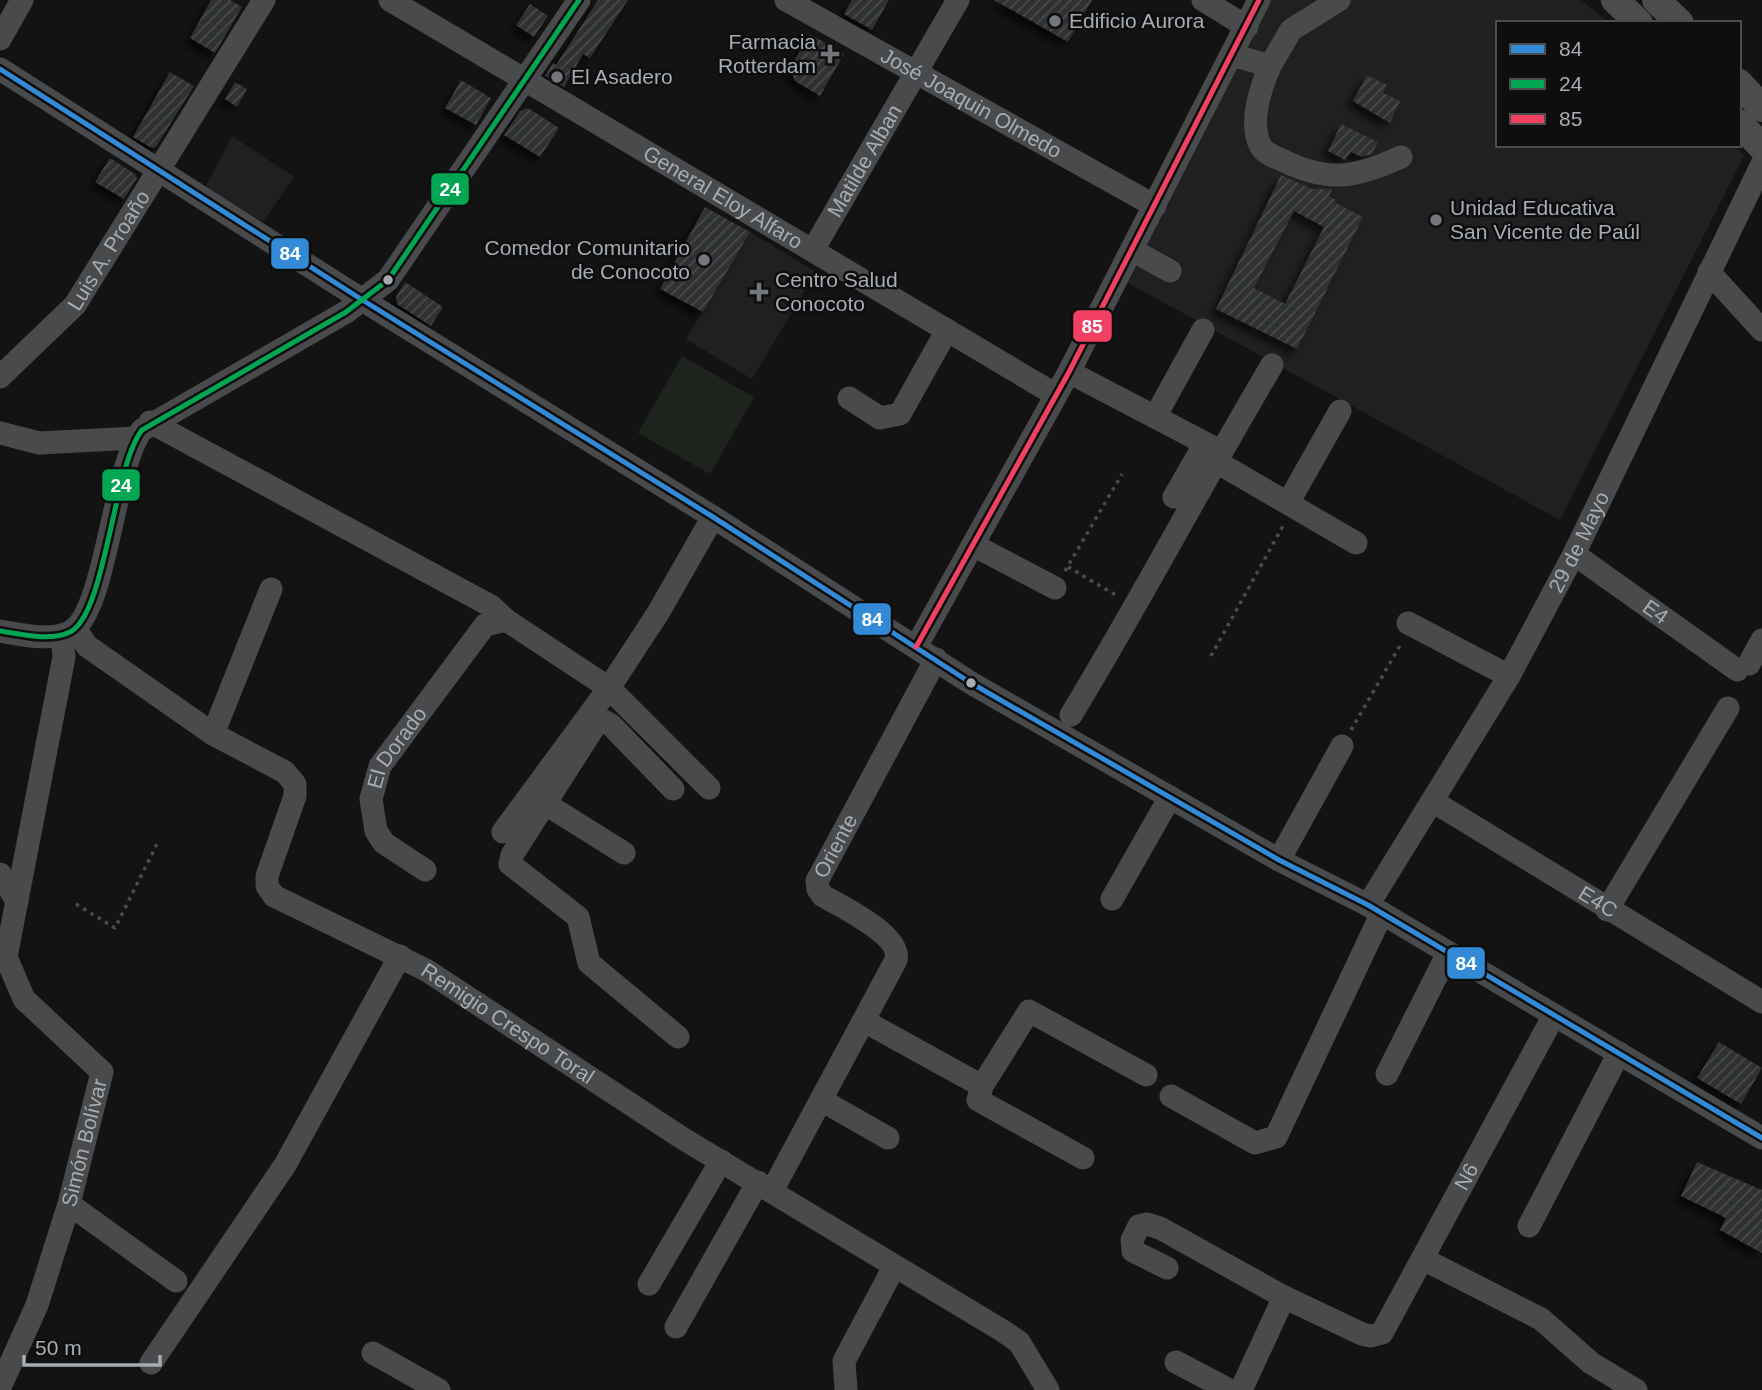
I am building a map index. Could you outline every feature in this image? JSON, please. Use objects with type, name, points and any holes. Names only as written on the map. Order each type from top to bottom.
[{"type":"main road","points":[[1615,0],[1637,21]]},
{"type":"main road","points":[[1656,0],[1678,21]]},
{"type":"main road","points":[[1741,85],[1762,108]]},
{"type":"main road","points":[[1741,125],[1762,147]]},
{"type":"street","points":[[0,39],[22,0]]},
{"type":"street","name":"Luis A. Proaño","points":[[0,377],[75,305],[160,172],[264,0]]},
{"type":"street","name":"General Eloy Alfaro","points":[[390,0],[1056,395]]},
{"type":"street","points":[[0,433],[38,443],[143,430],[364,301],[388,281],[579,0]]},
{"type":"street","name":"José Joaquin Olmedo","points":[[786,0],[1155,206]]},
{"type":"street","name":"Matilde Alban","points":[[813,250],[958,0]]},
{"type":"street","points":[[1203,0],[1247,27]]},
{"type":"street","points":[[916,647],[1069,372],[1259,0]]},
{"type":"street","points":[[1339,0],[1291,30],[1270,66],[1256,113],[1260,145],[1266,152],[1298,168],[1326,175],[1349,176],[1369,172],[1401,157]]},
{"type":"street","points":[[1232,55],[1270,66]]},
{"type":"street","points":[[0,69],[916,647],[1279,860],[1375,909],[1553,1017],[1762,1138]]},
{"type":"street","name":"29 de Mayo","points":[[1171,1096],[1255,1143],[1276,1137],[1375,909],[1434,802],[1509,676],[1574,554],[1762,164]]},
{"type":"street","points":[[1132,250],[1170,271]]},
{"type":"street","points":[[1709,272],[1762,330]]},
{"type":"street","points":[[849,398],[880,418],[900,414],[947,330]]},
{"type":"street","points":[[1154,417],[1203,330]]},
{"type":"street","points":[[1071,715],[1136,607],[1218,456],[1272,365]]},
{"type":"street","points":[[1069,372],[1199,440],[1218,456],[1291,505],[1356,542]]},
{"type":"street","points":[[1291,505],[1340,411]]},
{"type":"street","points":[[143,430],[491,606],[496,623],[609,688],[709,788]]},
{"type":"street","name":"Simón Bolívar","points":[[2,1376],[37,1305],[69,1204],[102,1072],[24,999],[3,965],[18,901],[69,632],[82,621],[143,430]]},
{"type":"street","points":[[1174,497],[1200,452],[1199,440]]},
{"type":"street","points":[[678,1038],[589,963],[578,917],[514,870],[510,864],[538,798],[658,612],[713,517]]},
{"type":"street","points":[[973,545],[1055,588]]},
{"type":"street","name":"E4","points":[[1574,554],[1743,667],[1762,640]]},
{"type":"street","points":[[214,734],[271,589]]},
{"type":"street","name":"El Dorado","points":[[425,870],[384,843],[376,831],[371,799],[380,766],[496,623]]},
{"type":"street","points":[[0,631],[69,632]]},
{"type":"street","name":"Remigio Crespo Toral","points":[[69,632],[214,734],[285,772],[295,784],[295,796],[267,876],[267,886],[274,897],[426,970],[721,1161],[1019,1342],[1048,1390]]},
{"type":"street","points":[[1405,633],[1509,676]]},
{"type":"street","name":"Oriente","points":[[676,1327],[821,1100],[893,968],[897,956],[896,947],[887,937],[820,893],[817,881],[936,659]]},
{"type":"street","points":[[1607,910],[1728,708]]},
{"type":"street","points":[[503,832],[538,798],[596,724],[604,721],[611,724],[673,789]]},
{"type":"street","points":[[1279,860],[1342,746]]},
{"type":"street","points":[[1112,899],[1170,797]]},
{"type":"street","points":[[538,798],[624,853]]},
{"type":"street","name":"E4C","points":[[1434,802],[1607,910],[1762,1002]]},
{"type":"street","points":[[0,874],[18,901]]},
{"type":"street","points":[[1387,1074],[1448,953]]},
{"type":"street","points":[[151,1363],[285,1165],[400,956]]},
{"type":"street","points":[[1083,1158],[978,1100],[982,1086],[1029,1011],[1146,1075]]},
{"type":"street","name":"N6","points":[[1284,1297],[1362,1334],[1377,1336],[1385,1330],[1553,1017]]},
{"type":"street","points":[[864,1021],[982,1086]]},
{"type":"street","points":[[1529,1226],[1619,1053]]},
{"type":"street","points":[[821,1100],[888,1138]]},
{"type":"street","points":[[649,1284],[721,1161]]},
{"type":"street","points":[[69,1204],[176,1281]]},
{"type":"street","points":[[1167,1268],[1133,1251],[1132,1240],[1139,1226],[1147,1224],[1160,1228],[1284,1297],[1241,1390]]},
{"type":"street","points":[[1423,1259],[1541,1319],[1591,1363],[1636,1390]]},
{"type":"street","points":[[846,1390],[844,1361],[894,1267]]},
{"type":"street","points":[[373,1353],[439,1390]]},
{"type":"street","points":[[1176,1362],[1229,1390]]},
{"type":"path","points":[[1055,588],[1122,474]]},
{"type":"path","points":[[1212,656],[1291,505]]},
{"type":"path","points":[[1068,567],[1136,607]]},
{"type":"path","points":[[1342,746],[1405,633]]},
{"type":"path","points":[[76,904],[115,928],[158,842]]},
{"type":"shaded area","name":"Unidad Educativa San Vicente de Paúl","points":[[1268,0],[1581,0],[1607,21],[1496,21],[1496,147],[1736,147],[1744,156],[1560,520],[1128,283]]},
{"type":"shaded area","points":[[232,136],[294,177],[263,222],[205,188]]},
{"type":"shaded area","name":"Centro Salud Conocoto","points":[[750,232],[816,272],[752,379],[686,339]]},
{"type":"shaded area","points":[[682,356],[754,397],[710,474],[638,433]]},
{"type":"building","points":[[211,0],[230,0],[242,7],[215,53],[190,38]]},
{"type":"building","points":[[598,0],[628,0],[590,58],[583,54],[564,87],[545,76],[553,63],[556,65]]},
{"type":"building","points":[[852,0],[889,0],[872,30],[844,14]]},
{"type":"building","name":"Edificio Aurora","points":[[994,0],[1092,0],[1068,42]]},
{"type":"building","points":[[530,4],[548,16],[534,37],[516,25]]},
{"type":"building","points":[[810,34],[844,54],[820,96],[795,81],[790,68]]},
{"type":"building","points":[[170,72],[194,86],[156,147],[152,148],[133,137]]},
{"type":"building","points":[[1367,75],[1387,85],[1383,93],[1400,101],[1390,123],[1353,101]]},
{"type":"building","points":[[461,80],[491,98],[476,125],[445,108]]},
{"type":"building","points":[[235,82],[247,89],[237,107],[225,99]]},
{"type":"building","points":[[528,108],[559,128],[540,157],[504,135],[520,111]]},
{"type":"building","points":[[1341,124],[1378,142],[1372,154],[1361,157],[1351,152],[1345,160],[1328,151]]},
{"type":"building","points":[[110,158],[137,178],[124,199],[95,182]]},
{"type":"building","points":[[1281,175],[1312,189],[1332,189],[1329,196],[1336,200],[1334,202],[1363,217],[1297,349],[1216,309]],"holes":[[[1294,211],[1324,227],[1285,304],[1254,288]]]},
{"type":"building","name":"Comedor Comunitario de Conocoto","points":[[705,207],[750,232],[703,312],[660,289]]},
{"type":"building","points":[[405,282],[443,307],[431,326],[397,304],[396,297]]},
{"type":"building","points":[[1719,1042],[1762,1068],[1741,1104],[1697,1078]]},
{"type":"building","points":[[1697,1162],[1762,1190],[1762,1253],[1720,1230],[1726,1218],[1681,1196]]},
{"type":"transit line","name":"24","points":[[0,631],[35,636],[62,635],[70,632],[82,620],[101,570],[132,449],[142,430],[346,312],[388,280],[579,0]]},
{"type":"transit line","name":"85","points":[[916,647],[1069,372],[1259,0]]},
{"type":"transit line","name":"84","points":[[0,69],[364,301],[713,517],[971,683],[1279,860],[1368,905],[1762,1138]]},
{"type":"place","name":"Edificio Aurora","points":[[1055,21]]},
{"type":"place","name":"Farmacia Rotterdam","points":[[830,54]]},
{"type":"place","name":"El Asadero","points":[[557,77]]},
{"type":"place","name":"Unidad Educativa San Vicente de Paúl","points":[[1436,220]]},
{"type":"place","name":"Comedor Comunitario de Conocoto","points":[[704,260]]},
{"type":"place","name":"Centro Salud Conocoto","points":[[759,292]]}]
